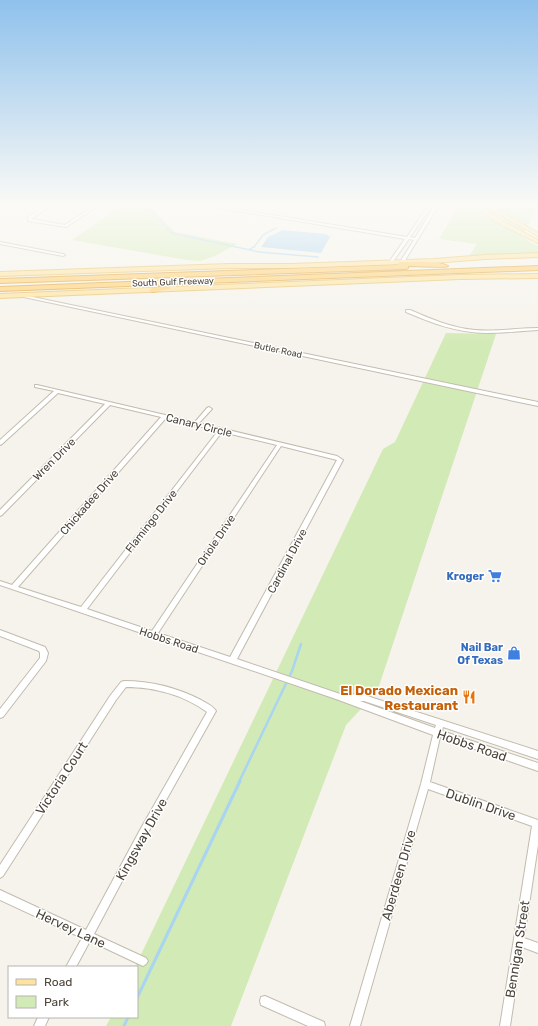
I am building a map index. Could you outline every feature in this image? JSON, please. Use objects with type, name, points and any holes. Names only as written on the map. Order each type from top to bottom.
[{"type":"highway","name":"South Gulf Freeway","points":[[0,281],[538,263]]},
{"type":"highway","points":[[291,266],[429,264],[445,266]]},
{"type":"highway","name":"South Gulf Freeway","points":[[0,288],[538,268]]},
{"type":"highway","points":[[152,290],[342,280],[431,272]]},
{"type":"main road","points":[[0,274],[229,266],[291,266],[538,255]]},
{"type":"main road","points":[[0,296],[452,277],[538,276]]},
{"type":"street","points":[[41,251],[62,255]]},
{"type":"street","points":[[391,262],[398,251]]},
{"type":"street","points":[[402,262],[408,251]]},
{"type":"street","name":"Butler Road","points":[[18,296],[538,404]]},
{"type":"street","points":[[408,312],[434,322],[464,330],[487,332],[538,328]]},
{"type":"street","name":"Canary Circle","points":[[37,386],[280,444],[340,460]]},
{"type":"street","points":[[0,443],[57,391]]},
{"type":"street","name":"Wren Drive","points":[[0,514],[109,403]]},
{"type":"street","points":[[196,424],[209,409]]},
{"type":"street","name":"Chickadee Drive","points":[[14,588],[164,416]]},
{"type":"street","name":"Flamingo Drive","points":[[82,611],[221,430]]},
{"type":"street","name":"Oriole Drive","points":[[153,635],[280,444]]},
{"type":"street","name":"Cardinal Drive","points":[[232,661],[340,460]]},
{"type":"street","name":"Hobbs Road","points":[[0,583],[338,696],[438,733],[538,767]]},
{"type":"street","points":[[0,633],[42,649],[44,653],[43,659],[0,715]]},
{"type":"street","name":"Victoria Court","points":[[0,873],[113,698],[124,684],[136,683],[168,690],[203,703],[212,711]]},
{"type":"street","name":"Hobbs Road","points":[[338,696],[364,698],[538,755]]},
{"type":"street","name":"Kingsway Drive","points":[[72,966],[212,711]]},
{"type":"street","name":"Aberdeen Drive","points":[[355,1026],[440,723]]},
{"type":"street","name":"Dublin Drive","points":[[424,784],[537,824]]},
{"type":"street","name":"Bennigan Street","points":[[505,1026],[537,824]]},
{"type":"street","name":"Hervey Lane","points":[[0,895],[143,961]]},
{"type":"street","points":[[519,940],[538,948]]},
{"type":"street","points":[[265,1001],[320,1026]]},
{"type":"green space","points":[[135,251],[224,251],[200,261]]},
{"type":"green space","points":[[473,251],[538,251],[538,253],[470,255]]},
{"type":"green space","points":[[446,333],[496,334],[377,692],[346,725],[231,1026],[106,1026],[110,1018],[138,1018],[138,966],[135,966],[383,449],[395,442]]},
{"type":"water","points":[[300,251],[322,251],[321,253]]},
{"type":"waterway","points":[[254,251],[318,257]]},
{"type":"waterway","points":[[239,782],[292,671],[301,644]]},
{"type":"waterway","points":[[138,996],[240,781]]},
{"type":"waterway","points":[[124,1026],[128,1018]]},
{"type":"place","name":"Kroger","points":[[495,576]]},
{"type":"place","name":"Nail Bar Of Texas","points":[[514,653]]},
{"type":"place","name":"El Dorado Mexican Restaurant","points":[[469,697]]}]
